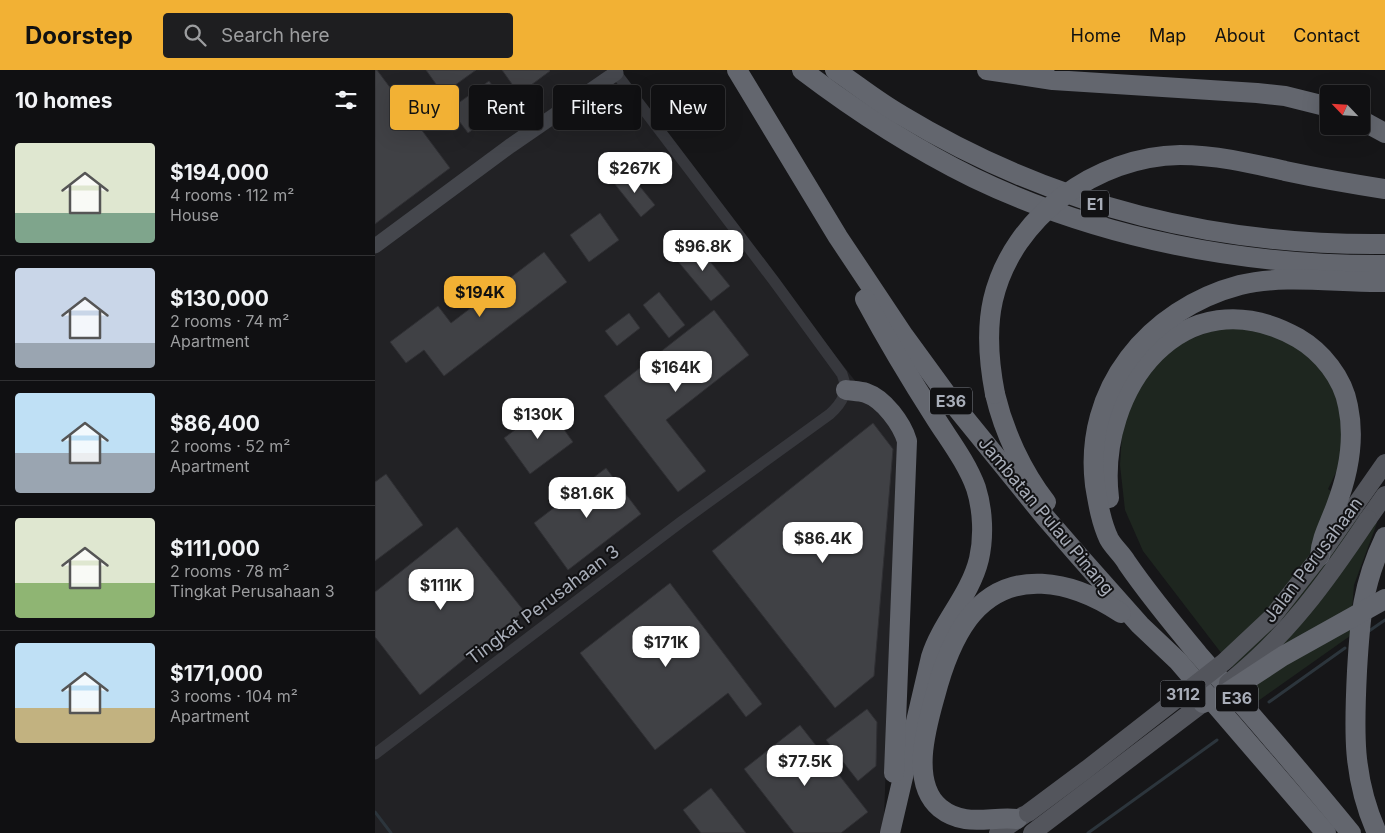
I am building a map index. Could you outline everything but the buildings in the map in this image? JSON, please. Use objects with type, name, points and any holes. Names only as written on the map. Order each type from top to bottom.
[{"type":"highway","name":"Jambatan Pulau Pinang","points":[[737,70],[837,238],[904,336],[955,406],[1077,555],[1140,625],[1178,661],[1326,833]]},
{"type":"highway","name":"E1","points":[[801,70],[853,107],[912,145],[975,178],[1042,207],[1126,232],[1189,247],[1281,260],[1351,265],[1385,265]]},
{"type":"highway","name":"E1","points":[[835,70],[900,114],[960,148],[1027,179],[1105,207],[1179,226],[1254,238],[1305,243],[1385,244]]},
{"type":"highway","points":[[987,70],[1053,80],[1285,96],[1320,105]]},
{"type":"highway","points":[[1370,125],[1385,133]]},
{"type":"highway","points":[[1077,555],[1058,519],[1017,454],[1003,424],[995,394],[990,360],[990,329],[993,299],[1003,273],[1024,235],[1041,215],[1061,197],[1095,177],[1146,158],[1194,155],[1247,162],[1385,189]]},
{"type":"highway","points":[[837,238],[854,279],[875,317],[973,480],[980,503],[982,521],[981,548],[975,571],[965,594],[939,635],[931,657],[890,833]]},
{"type":"highway","points":[[1126,561],[1112,543],[1103,521],[1095,481],[1095,451],[1099,420],[1104,404],[1122,368],[1144,339],[1156,327],[1180,311],[1209,296],[1241,285],[1273,281],[1385,282]]},
{"type":"highway","points":[[1126,561],[1109,497],[1108,469],[1112,435],[1122,406],[1140,369],[1168,341],[1192,328],[1221,320],[1260,322],[1292,335],[1319,354],[1341,384],[1348,406],[1351,440],[1344,484],[1323,537],[1320,556]]},
{"type":"highway","points":[[846,390],[866,393],[880,401],[901,427],[907,441],[893,792],[895,810]]},
{"type":"highway","points":[[1377,833],[1364,798],[1358,772],[1355,746],[1355,715],[1362,606],[1368,578],[1385,537]]},
{"type":"highway","name":"Jambatan Pulau Pinang","points":[[1126,561],[1143,588],[1164,614],[1351,833]]},
{"type":"highway","points":[[1030,822],[977,821],[953,815],[935,803],[924,779],[923,756],[933,702],[944,667],[961,630],[974,612],[995,596],[1014,587],[1037,583],[1062,586],[1086,593],[1140,625]]},
{"type":"highway","points":[[1203,703],[1225,694],[1283,656],[1385,599]]},
{"type":"main road","name":"Jalan Perusahaan","points":[[1030,822],[1087,769],[1229,657],[1273,616],[1320,556],[1385,463]]},
{"type":"main road","name":"Jalan Perusahaan","points":[[998,833],[1030,822],[1203,703],[1247,667],[1286,630],[1331,574],[1385,495]]},
{"type":"street","points":[[375,246],[615,71],[842,374],[846,383],[846,390]]},
{"type":"street","name":"Tingkat Perusahaan 3","points":[[375,754],[674,527],[830,414],[838,406],[846,390]]},
{"type":"shaded area","points":[[375,70],[613,70],[625,85],[553,85],[553,130],[641,130],[641,106],[651,119],[651,130],[660,130],[898,436],[884,818],[880,833],[375,833]]},
{"type":"shaded area","points":[[1232,323],[1282,335],[1321,367],[1334,389],[1341,414],[1343,440],[1339,466],[1328,489],[1377,523],[1354,585],[1350,636],[1258,701],[1143,551],[1125,510],[1120,465],[1123,418],[1160,351]]},
{"type":"waterway","points":[[1369,631],[1385,620]]},
{"type":"waterway","points":[[1269,702],[1345,648]]},
{"type":"waterway","points":[[1088,833],[1217,740]]},
{"type":"waterway","points":[[375,812],[391,833]]}]
